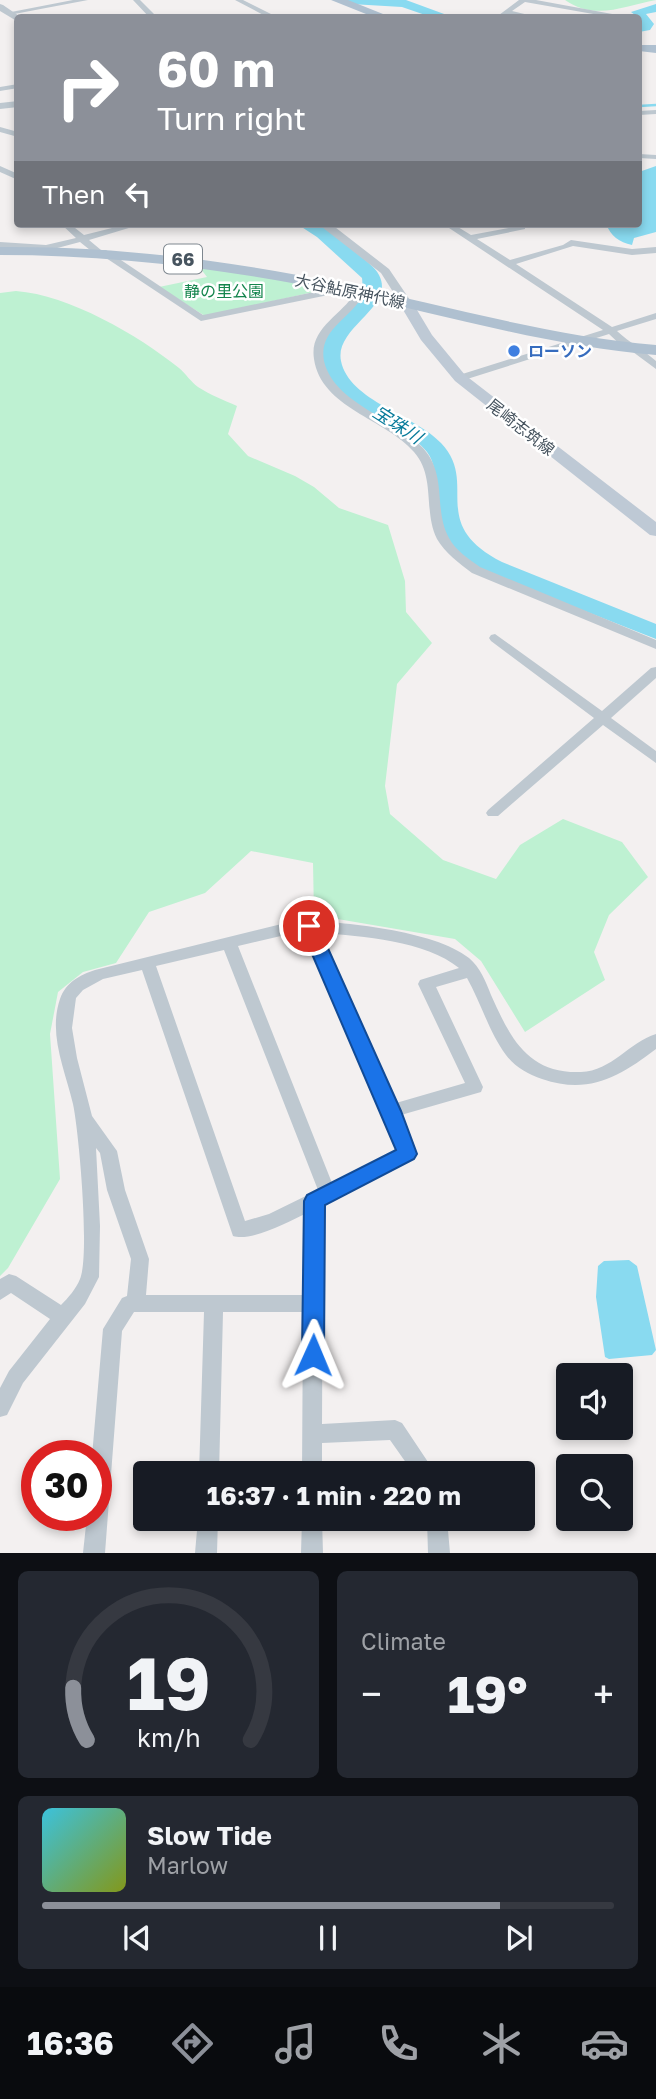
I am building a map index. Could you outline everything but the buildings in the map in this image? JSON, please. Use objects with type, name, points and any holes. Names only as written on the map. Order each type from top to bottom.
[{"type":"main road","points":[[337,0],[377,14]]},
{"type":"main road","name":"大谷鮎原神代線","points":[[0,251],[45,249],[197,261],[384,297],[573,341],[656,351]]},
{"type":"main road","name":"尾崎志筑線","points":[[406,303],[426,337],[460,378],[655,529]]},
{"type":"street","points":[[18,14],[85,0]]},
{"type":"street","points":[[136,0],[151,14]]},
{"type":"street","points":[[239,0],[268,14]]},
{"type":"street","points":[[503,14],[524,0],[587,14]]},
{"type":"street","points":[[0,7],[13,15]]},
{"type":"street","points":[[506,12],[517,14]]},
{"type":"street","points":[[69,228],[82,240],[201,318],[343,289]]},
{"type":"street","points":[[0,245],[45,249],[124,228]]},
{"type":"street","points":[[329,228],[385,271],[406,303]]},
{"type":"street","points":[[454,228],[610,330],[656,366]]},
{"type":"street","points":[[470,238],[517,228]]},
{"type":"street","points":[[509,263],[566,247],[571,243],[632,252],[656,250]]},
{"type":"street","points":[[361,294],[356,302],[334,319],[323,335],[319,352],[321,367],[338,391],[412,442],[425,458],[430,468],[439,533],[451,552],[476,570],[656,645]]},
{"type":"street","points":[[460,378],[656,316]]},
{"type":"street","points":[[495,638],[656,758]]},
{"type":"street","points":[[493,813],[601,716],[656,671]]},
{"type":"street","points":[[0,1408],[16,1377],[77,1301],[90,1277],[92,1267],[85,1119],[67,1052],[64,1022],[68,999],[74,987],[88,979],[298,926],[349,930],[441,949],[459,959],[470,971],[515,1054],[539,1072],[568,1080],[604,1075],[656,1040]]},
{"type":"street","points":[[147,963],[239,1230],[273,1221],[407,1154],[391,1111],[309,926]]},
{"type":"street","points":[[229,943],[321,1197],[313,1303],[312,1461]]},
{"type":"street","points":[[391,1111],[475,1087],[426,984],[470,971]]},
{"type":"street","points":[[85,1119],[108,1151],[116,1190],[140,1259],[136,1303]]},
{"type":"street","points":[[0,1292],[9,1282],[63,1317]]},
{"type":"street","points":[[94,1553],[113,1329],[129,1304],[313,1303]]},
{"type":"street","points":[[209,1461],[214,1304]]},
{"type":"street","points":[[312,1434],[396,1430],[417,1461]]},
{"type":"street","points":[[206,1553],[207,1531]]},
{"type":"street","points":[[312,1531],[312,1553]]},
{"type":"street","points":[[438,1531],[439,1553]]},
{"type":"green space","points":[[565,0],[656,0],[599,11],[587,10]]},
{"type":"green space","name":"静の里公園","points":[[197,264],[327,289],[205,316],[159,287],[207,277]]},
{"type":"green space","points":[[16,291],[37,294],[80,308],[144,343],[179,368],[198,387],[237,406],[228,434],[248,456],[295,476],[314,487],[339,508],[388,525],[405,581],[406,612],[432,643],[397,684],[385,786],[390,814],[443,860],[496,879],[520,845],[563,819],[622,842],[648,877],[609,915],[594,952],[605,980],[525,1032],[481,961],[455,939],[314,915],[313,863],[251,851],[205,893],[149,912],[116,963],[83,972],[58,992],[50,1034],[60,1179],[8,1268],[0,1276],[0,293]]},
{"type":"water","points":[[656,166],[656,232],[634,238],[632,245],[616,238],[608,228],[642,228],[642,171]]},
{"type":"water","points":[[629,1260],[637,1266],[656,1350],[652,1355],[609,1359],[605,1357],[596,1297],[598,1266],[604,1261]]},
{"type":"waterway","points":[[351,0],[403,3],[437,14]]},
{"type":"waterway","points":[[640,14],[638,12],[656,8]]},
{"type":"waterway","points":[[642,17],[647,24],[642,28]]},
{"type":"waterway","points":[[642,106],[656,105]]},
{"type":"waterway","name":"宝珠川","points":[[313,228],[323,233],[371,276],[373,288],[369,299],[335,338],[331,349],[331,362],[338,378],[349,391],[410,428],[436,449],[446,477],[446,508],[450,527],[457,538],[472,553],[494,567],[656,632]]},
{"type":"place","name":"ローソン","points":[[514,351]]},
{"type":"route","points":[[309,926],[391,1111],[407,1154],[314,1201],[313,1355]]}]
